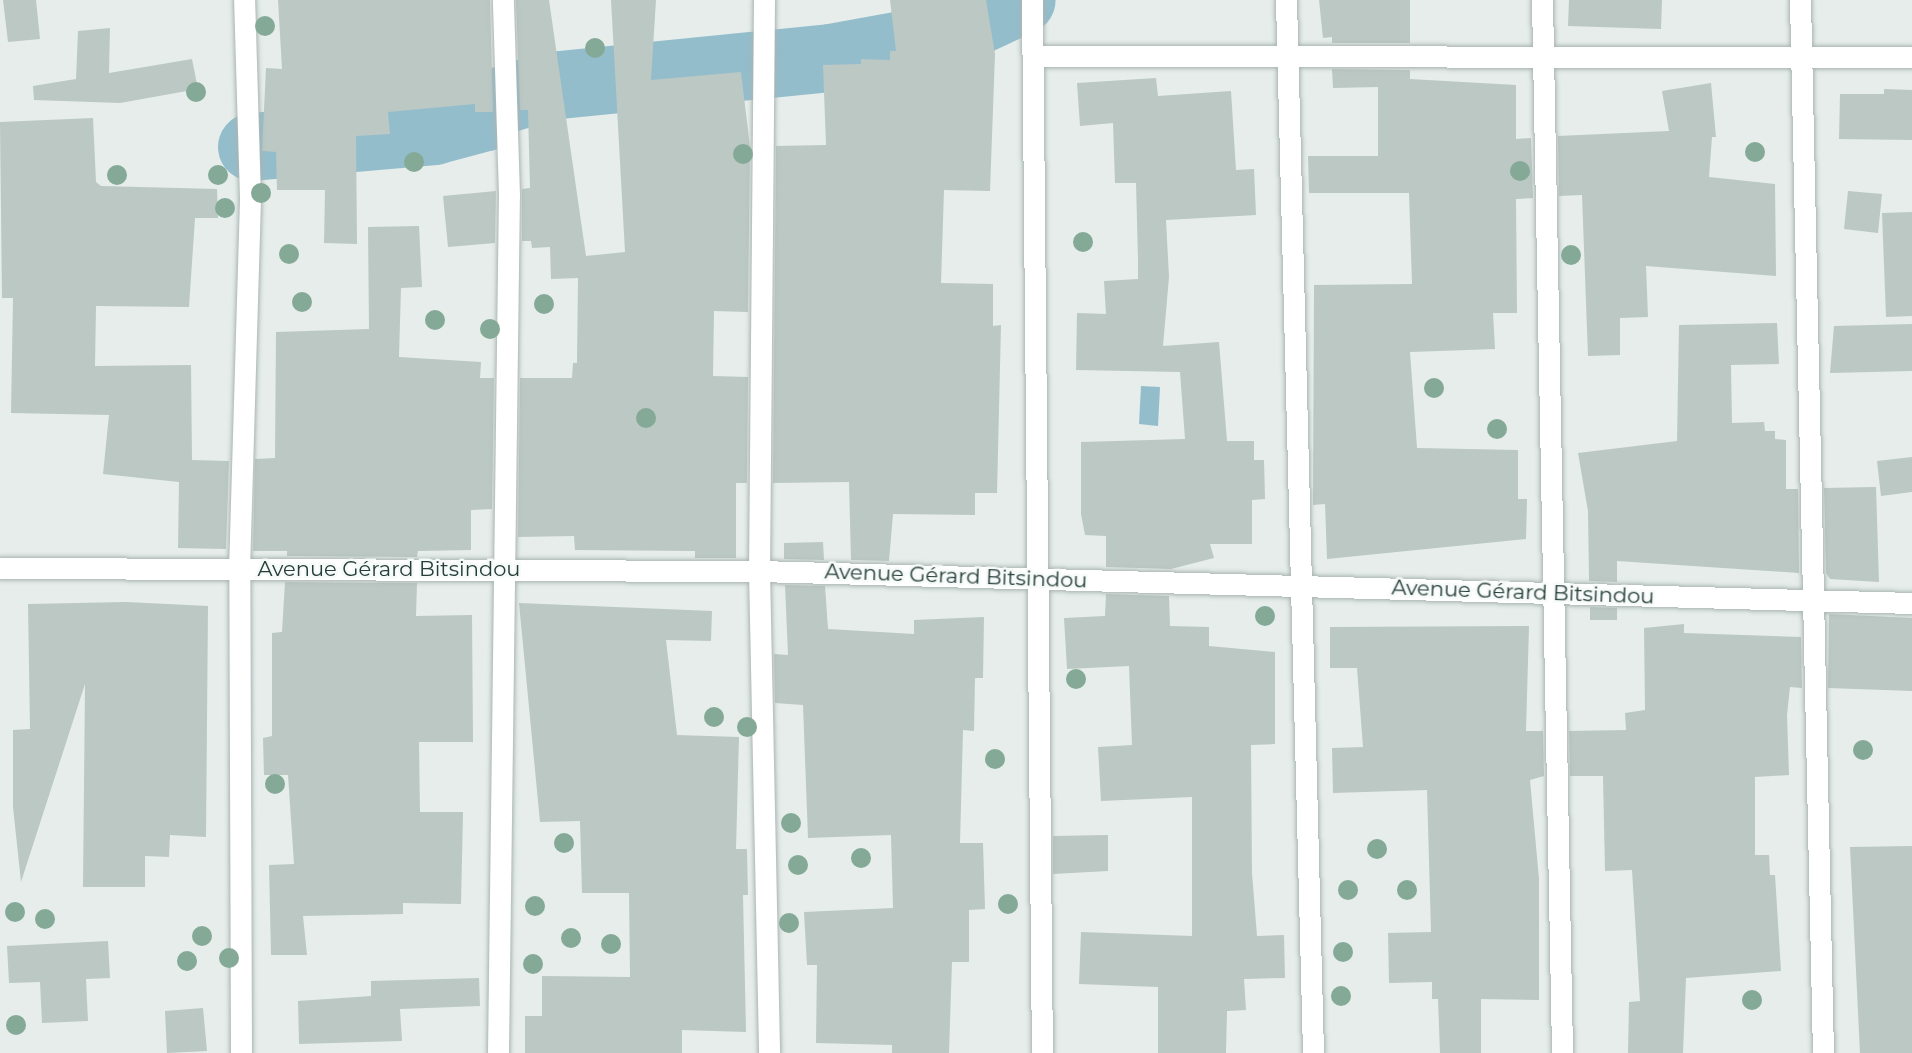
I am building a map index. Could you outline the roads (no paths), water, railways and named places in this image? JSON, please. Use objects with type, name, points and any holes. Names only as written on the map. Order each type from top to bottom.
[{"type":"street","points":[[240,1053],[239,570],[250,198],[244,0]]},
{"type":"street","points":[[498,1053],[502,569],[509,195],[503,0]]},
{"type":"street","points":[[764,0],[759,571],[768,1053]]},
{"type":"street","points":[[1032,0],[1035,56],[1042,1053]]},
{"type":"street","points":[[1286,0],[1313,1053]]},
{"type":"street","points":[[1542,0],[1562,1053]]},
{"type":"street","points":[[1800,0],[1823,1053]]},
{"type":"street","points":[[1035,56],[1288,53],[1541,57],[1912,57]]},
{"type":"street","name":"Avenue Gérard Bitsindou","points":[[0,568],[759,571],[1912,603]]},
{"type":"water","points":[[1141,386],[1160,387],[1158,426],[1139,424]]},
{"type":"waterway","points":[[252,147],[434,131],[486,117],[496,102],[550,86],[831,58],[941,38],[1022,0]]}]
